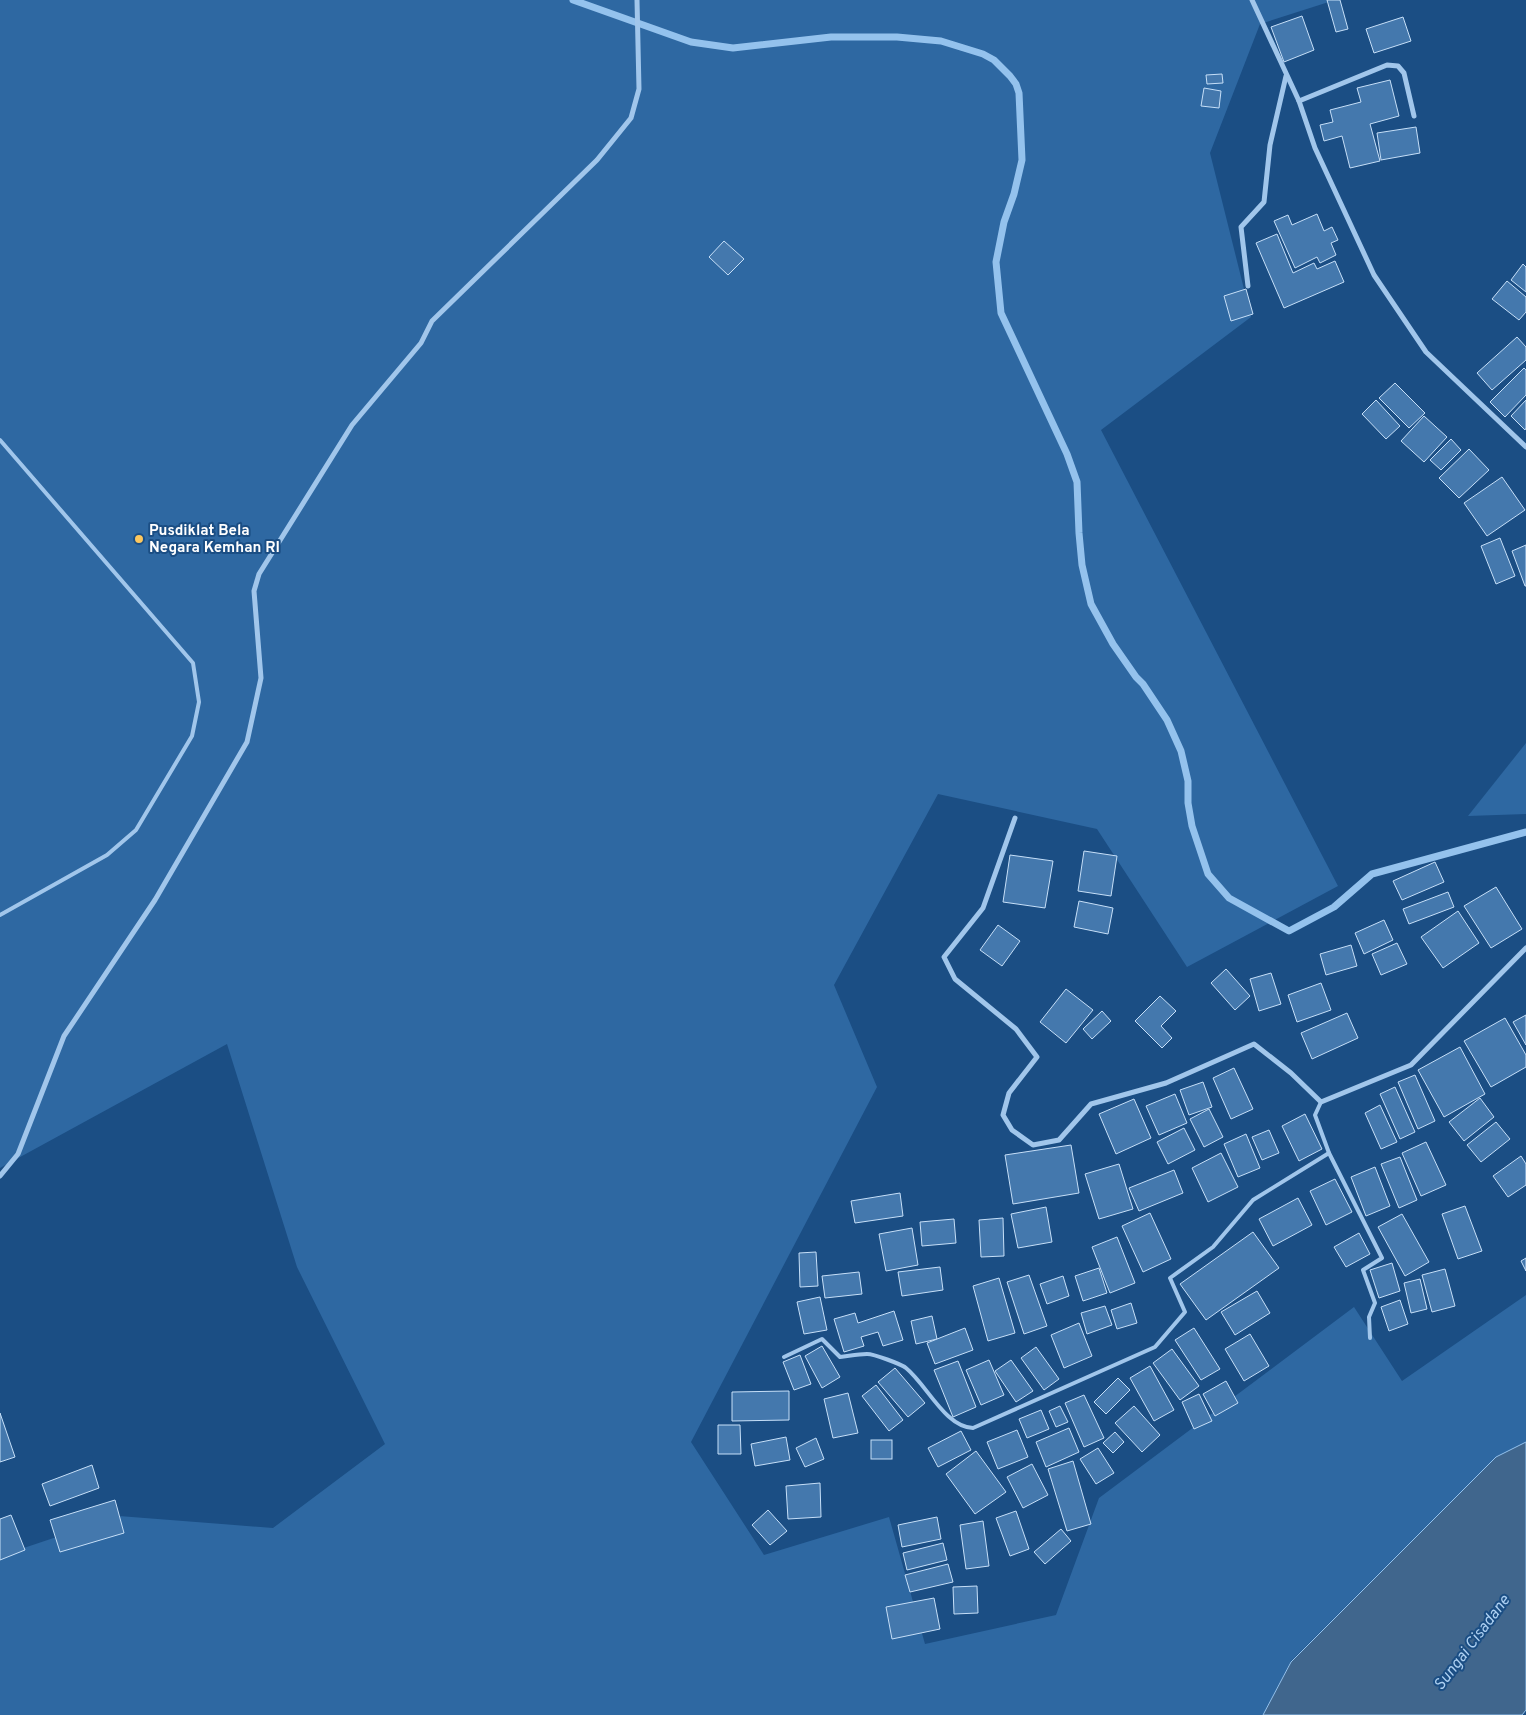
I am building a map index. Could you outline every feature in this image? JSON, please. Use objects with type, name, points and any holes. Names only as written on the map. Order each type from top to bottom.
[{"type":"street","points":[[0,1176],[18,1154],[64,1036],[155,900],[247,742],[261,678],[254,591],[259,574],[352,425],[421,343],[432,321],[597,160],[631,118],[639,88],[638,0]]},
{"type":"street","points":[[1252,0],[1299,100],[1315,148],[1374,275],[1426,352],[1526,447]]},
{"type":"street","points":[[1299,100],[1387,65],[1398,66],[1404,73],[1414,116]]},
{"type":"street","points":[[1248,286],[1241,227],[1264,202],[1270,145],[1286,75]]},
{"type":"street","points":[[1015,818],[983,908],[944,957],[956,979],[1016,1029],[1037,1057],[1008,1094],[1003,1115],[1012,1130],[1033,1145],[1059,1140],[1091,1104],[1166,1083],[1254,1044],[1291,1073],[1321,1102],[1411,1065],[1526,948]]},
{"type":"lane","points":[[0,440],[193,663],[199,702],[192,736],[136,830],[107,855],[0,915]]},
{"type":"lane","points":[[1321,1102],[1315,1115],[1329,1153],[1382,1258],[1363,1270],[1375,1303],[1369,1317],[1370,1338]]},
{"type":"lane","points":[[784,1357],[822,1339],[840,1357],[869,1354],[890,1361],[905,1367],[952,1421],[964,1428],[973,1428],[1154,1347],[1185,1312],[1170,1278],[1213,1247],[1253,1200],[1329,1153]]},
{"type":"shaded area","points":[[0,0],[1335,0],[1260,24],[1210,153],[1251,317],[1101,430],[1338,886],[1187,967],[1097,829],[938,794],[834,985],[877,1087],[691,1442],[764,1555],[889,1517],[925,1644],[1056,1615],[1099,1498],[1354,1307],[1402,1381],[1526,1295],[1526,1442],[1496,1457],[1291,1661],[1263,1715],[0,1715],[0,1556],[119,1516],[273,1528],[385,1444],[297,1267],[227,1044],[0,1168]]},
{"type":"shaded area","points":[[1526,743],[1526,814],[1468,816]]},
{"type":"water","name":"Sungai Cisadane","points":[[1526,1442],[1526,1710],[1522,1715],[1263,1715],[1291,1662],[1496,1457]]},
{"type":"building","points":[[1327,0],[1340,0],[1348,29],[1336,32]]},
{"type":"building","points":[[1302,16],[1314,50],[1284,62],[1271,27]]},
{"type":"building","points":[[1403,17],[1411,41],[1374,53],[1366,29]]},
{"type":"building","points":[[1222,74],[1223,83],[1207,84],[1206,75]]},
{"type":"building","points":[[1390,80],[1399,116],[1370,124],[1380,161],[1350,168],[1342,136],[1324,141],[1320,125],[1333,122],[1330,110],[1361,102],[1357,88]]},
{"type":"building","points":[[1204,88],[1221,91],[1219,108],[1201,106]]},
{"type":"building","points":[[1416,127],[1420,153],[1381,160],[1377,133]]},
{"type":"building","points":[[1317,214],[1324,231],[1332,227],[1338,240],[1331,243],[1336,255],[1320,263],[1317,257],[1295,268],[1274,221],[1288,215],[1292,225]]},
{"type":"building","points":[[1277,234],[1293,273],[1314,263],[1317,269],[1335,261],[1344,282],[1284,308],[1256,243]]},
{"type":"building","points":[[724,241],[744,259],[728,275],[709,257]]},
{"type":"building","points":[[1523,264],[1526,267],[1526,292],[1511,280]]},
{"type":"building","points":[[1507,281],[1526,297],[1526,312],[1519,320],[1492,299]]},
{"type":"building","points":[[1246,289],[1253,314],[1231,321],[1224,296]]},
{"type":"building","points":[[1517,337],[1526,347],[1526,360],[1492,390],[1477,373]]},
{"type":"building","points":[[1524,368],[1526,370],[1526,395],[1505,417],[1490,402]]},
{"type":"building","points":[[1395,383],[1425,413],[1409,428],[1379,398]]},
{"type":"building","points":[[1376,400],[1400,426],[1386,439],[1362,414]]},
{"type":"building","points":[[1526,400],[1526,428],[1525,430],[1511,416]]},
{"type":"building","points":[[1424,416],[1447,437],[1424,462],[1401,441]]},
{"type":"building","points":[[1451,439],[1461,450],[1441,470],[1430,460]]},
{"type":"building","points":[[1469,449],[1489,470],[1459,498],[1439,478]]},
{"type":"building","points":[[1502,477],[1525,510],[1487,536],[1464,503]]},
{"type":"building","points":[[1500,538],[1515,576],[1496,584],[1481,546]]},
{"type":"building","points":[[1526,545],[1526,586],[1525,586],[1512,551]]},
{"type":"building","points":[[1084,851],[1117,856],[1111,896],[1078,891]]},
{"type":"building","points":[[1010,855],[1053,861],[1045,908],[1003,902]]},
{"type":"building","points":[[1435,862],[1444,882],[1402,900],[1393,881]]},
{"type":"building","points":[[1496,887],[1522,929],[1491,948],[1464,906]]},
{"type":"building","points":[[1448,892],[1454,907],[1409,924],[1403,909]]},
{"type":"building","points":[[1079,901],[1113,908],[1108,934],[1074,927]]},
{"type":"building","points":[[1458,911],[1479,943],[1443,968],[1421,937]]},
{"type":"building","points":[[1384,920],[1393,940],[1364,954],[1355,933]]},
{"type":"building","points":[[998,925],[1020,941],[1002,966],[980,950]]},
{"type":"building","points":[[1397,943],[1407,964],[1381,975],[1372,954]]},
{"type":"building","points":[[1351,945],[1357,966],[1326,975],[1320,954]]},
{"type":"building","points":[[1226,969],[1250,996],[1235,1010],[1211,983]]},
{"type":"building","points":[[1271,973],[1281,1004],[1259,1011],[1250,979]]},
{"type":"building","points":[[1321,983],[1331,1010],[1297,1022],[1288,995]]},
{"type":"building","points":[[1066,989],[1093,1010],[1066,1043],[1040,1022]]},
{"type":"building","points":[[1160,996],[1176,1011],[1161,1026],[1172,1038],[1162,1048],[1135,1021]]},
{"type":"building","points":[[1102,1011],[1111,1021],[1092,1039],[1083,1029]]},
{"type":"building","points":[[1347,1013],[1358,1038],[1312,1059],[1301,1033]]},
{"type":"building","points":[[1526,1015],[1526,1045],[1513,1022]]},
{"type":"building","points":[[1505,1018],[1526,1055],[1526,1067],[1491,1087],[1464,1041]]},
{"type":"building","points":[[1460,1047],[1485,1094],[1444,1117],[1418,1070]]},
{"type":"building","points":[[1234,1068],[1253,1109],[1231,1119],[1213,1078]]},
{"type":"building","points":[[1415,1075],[1435,1121],[1418,1129],[1398,1082]]},
{"type":"building","points":[[1203,1082],[1212,1107],[1189,1115],[1180,1090]]},
{"type":"building","points":[[1395,1087],[1415,1132],[1400,1139],[1380,1094]]},
{"type":"building","points":[[1175,1094],[1187,1123],[1159,1135],[1146,1106]]},
{"type":"building","points":[[1480,1098],[1494,1117],[1464,1141],[1449,1122]]},
{"type":"building","points":[[1134,1099],[1151,1138],[1116,1154],[1099,1114]]},
{"type":"building","points":[[1380,1105],[1397,1142],[1381,1149],[1365,1113]]},
{"type":"building","points":[[1209,1109],[1223,1137],[1204,1147],[1190,1119]]},
{"type":"building","points":[[1305,1114],[1322,1149],[1299,1161],[1282,1126]]},
{"type":"building","points":[[1496,1122],[1510,1139],[1481,1162],[1467,1145]]},
{"type":"building","points":[[1184,1128],[1195,1150],[1168,1164],[1157,1142]]},
{"type":"building","points":[[1269,1130],[1279,1153],[1262,1160],[1252,1137]]},
{"type":"building","points":[[1246,1134],[1260,1168],[1238,1177],[1224,1144]]},
{"type":"building","points":[[1426,1142],[1446,1185],[1421,1196],[1402,1153]]},
{"type":"building","points":[[1071,1145],[1079,1193],[1013,1204],[1005,1155]]},
{"type":"building","points":[[1221,1153],[1238,1187],[1208,1202],[1192,1168]]},
{"type":"building","points":[[1521,1156],[1526,1164],[1526,1185],[1508,1197],[1493,1176]]},
{"type":"building","points":[[1400,1157],[1417,1200],[1399,1208],[1381,1164]]},
{"type":"building","points":[[1119,1164],[1133,1209],[1099,1219],[1085,1174]]},
{"type":"building","points":[[1375,1167],[1390,1206],[1366,1216],[1351,1177]]},
{"type":"building","points":[[1174,1170],[1183,1193],[1139,1211],[1129,1188]]},
{"type":"building","points":[[1335,1179],[1352,1212],[1326,1225],[1310,1191]]},
{"type":"building","points":[[900,1193],[903,1216],[855,1223],[851,1201]]},
{"type":"building","points":[[1298,1198],[1312,1225],[1273,1246],[1259,1219]]},
{"type":"building","points":[[1465,1206],[1482,1251],[1458,1259],[1442,1214]]},
{"type":"building","points":[[1046,1207],[1052,1242],[1018,1248],[1011,1214]]},
{"type":"building","points":[[1150,1213],[1171,1259],[1143,1272],[1122,1226]]},
{"type":"building","points":[[1402,1214],[1429,1262],[1405,1276],[1378,1227]]},
{"type":"building","points":[[1003,1218],[1004,1256],[981,1257],[979,1220]]},
{"type":"building","points":[[954,1219],[956,1243],[922,1246],[920,1222]]},
{"type":"building","points":[[912,1228],[918,1265],[886,1271],[879,1234]]},
{"type":"building","points":[[1253,1232],[1279,1268],[1206,1320],[1180,1284]]},
{"type":"building","points":[[1359,1233],[1370,1254],[1346,1267],[1334,1247]]},
{"type":"building","points":[[1117,1237],[1135,1283],[1110,1293],[1092,1247]]},
{"type":"building","points":[[816,1252],[818,1286],[800,1287],[799,1253]]},
{"type":"building","points":[[1526,1258],[1526,1271],[1521,1261]]},
{"type":"building","points":[[1392,1263],[1400,1291],[1379,1298],[1370,1270]]},
{"type":"building","points":[[940,1267],[943,1290],[902,1296],[898,1272]]},
{"type":"building","points":[[1099,1268],[1107,1293],[1083,1301],[1075,1276]]},
{"type":"building","points":[[1445,1269],[1455,1306],[1432,1312],[1422,1275]]},
{"type":"building","points":[[859,1272],[862,1294],[825,1298],[822,1276]]},
{"type":"building","points":[[1029,1275],[1047,1326],[1024,1334],[1007,1282]]},
{"type":"building","points":[[1063,1276],[1069,1296],[1047,1304],[1040,1284]]},
{"type":"building","points":[[999,1278],[1015,1333],[988,1341],[973,1286]]},
{"type":"building","points":[[1420,1279],[1427,1309],[1411,1313],[1404,1283]]},
{"type":"building","points":[[1257,1291],[1270,1313],[1235,1335],[1221,1312]]},
{"type":"building","points":[[820,1297],[827,1330],[804,1334],[797,1302]]},
{"type":"building","points":[[1400,1300],[1408,1324],[1389,1331],[1381,1307]]},
{"type":"building","points":[[1131,1303],[1137,1323],[1117,1329],[1111,1310]]},
{"type":"building","points":[[1105,1306],[1112,1325],[1087,1334],[1081,1313]]},
{"type":"building","points":[[894,1311],[903,1340],[883,1346],[878,1332],[861,1337],[864,1346],[844,1352],[834,1319],[855,1313],[858,1323]]},
{"type":"building","points":[[932,1316],[937,1339],[916,1344],[911,1321]]},
{"type":"building","points":[[1079,1323],[1092,1356],[1064,1368],[1051,1335]]},
{"type":"building","points":[[965,1328],[973,1350],[935,1364],[927,1343]]},
{"type":"building","points":[[1194,1328],[1220,1369],[1201,1380],[1175,1340]]},
{"type":"building","points":[[1250,1334],[1269,1366],[1244,1381],[1225,1349]]},
{"type":"building","points":[[822,1346],[840,1377],[822,1388],[805,1356]]},
{"type":"building","points":[[1036,1347],[1059,1379],[1044,1390],[1021,1358]]},
{"type":"building","points":[[1172,1349],[1199,1386],[1180,1400],[1153,1363]]},
{"type":"building","points":[[800,1355],[811,1384],[794,1390],[783,1362]]},
{"type":"building","points":[[989,1360],[1004,1395],[981,1405],[966,1370]]},
{"type":"building","points":[[1011,1360],[1033,1391],[1016,1402],[995,1371]]},
{"type":"building","points":[[958,1361],[976,1407],[953,1417],[934,1370]]},
{"type":"building","points":[[1150,1366],[1174,1410],[1154,1421],[1130,1378]]},
{"type":"building","points":[[895,1368],[925,1403],[908,1417],[878,1382]]},
{"type":"building","points":[[1118,1378],[1130,1390],[1106,1414],[1094,1402]]},
{"type":"building","points":[[1226,1381],[1238,1403],[1215,1416],[1203,1394]]},
{"type":"building","points":[[876,1385],[903,1420],[889,1431],[862,1396]]},
{"type":"building","points":[[789,1391],[789,1420],[732,1421],[732,1392]]},
{"type":"building","points":[[848,1393],[858,1433],[833,1438],[824,1399]]},
{"type":"building","points":[[1199,1394],[1212,1421],[1194,1429],[1182,1402]]},
{"type":"building","points":[[1084,1395],[1104,1438],[1084,1447],[1065,1403]]},
{"type":"building","points":[[1060,1406],[1068,1422],[1056,1427],[1049,1411]]},
{"type":"building","points":[[1134,1406],[1160,1435],[1142,1452],[1115,1423]]},
{"type":"building","points":[[1041,1410],[1049,1429],[1027,1438],[1019,1419]]},
{"type":"building","points":[[0,1413],[15,1457],[0,1462]]},
{"type":"building","points":[[718,1425],[740,1425],[741,1454],[718,1454]]},
{"type":"building","points":[[1069,1428],[1079,1452],[1046,1467],[1036,1442]]},
{"type":"building","points":[[1017,1430],[1028,1457],[998,1469],[987,1442]]},
{"type":"building","points":[[961,1431],[971,1450],[938,1467],[928,1448]]},
{"type":"building","points":[[1115,1432],[1124,1442],[1113,1453],[1103,1443]]},
{"type":"building","points":[[786,1437],[790,1460],[755,1466],[751,1444]]},
{"type":"building","points":[[816,1438],[824,1459],[805,1467],[796,1448]]},
{"type":"building","points":[[871,1440],[892,1440],[892,1459],[871,1459]]},
{"type":"building","points":[[1098,1448],[1114,1473],[1096,1484],[1080,1459]]},
{"type":"building","points":[[976,1451],[1006,1492],[975,1514],[946,1474]]},
{"type":"building","points":[[1073,1461],[1091,1524],[1067,1531],[1048,1469]]},
{"type":"building","points":[[1032,1464],[1048,1495],[1023,1508],[1007,1477]]},
{"type":"building","points":[[92,1465],[99,1488],[50,1506],[42,1484]]},
{"type":"building","points":[[820,1483],[821,1517],[788,1519],[786,1486]]},
{"type":"building","points":[[115,1500],[124,1533],[60,1552],[50,1520]]},
{"type":"building","points":[[768,1510],[787,1531],[770,1545],[752,1525]]},
{"type":"building","points":[[1016,1511],[1029,1549],[1010,1556],[996,1518]]},
{"type":"building","points":[[11,1515],[25,1550],[0,1560],[0,1519]]},
{"type":"building","points":[[937,1517],[941,1539],[902,1547],[898,1525]]},
{"type":"building","points":[[983,1521],[989,1566],[966,1569],[960,1525]]},
{"type":"building","points":[[1061,1529],[1071,1541],[1045,1564],[1034,1552]]},
{"type":"building","points":[[943,1543],[947,1560],[907,1570],[903,1553]]},
{"type":"building","points":[[948,1564],[953,1582],[910,1592],[905,1575]]},
{"type":"building","points":[[977,1586],[978,1613],[954,1614],[953,1587]]},
{"type":"building","points":[[934,1598],[940,1629],[892,1639],[886,1607]]},
{"type":"waterway","points":[[573,0],[691,42],[733,48],[831,37],[897,37],[941,41],[983,54],[994,60],[1016,84],[1019,93],[1022,160],[1014,194],[1004,222],[996,262],[1001,313],[1067,454],[1077,482],[1082,565],[1091,604],[1113,644],[1167,720],[1181,751],[1188,781],[1188,803],[1192,826],[1208,874],[1229,898],[1289,931],[1334,907],[1372,874],[1526,832]]},
{"type":"place","name":"Pusdiklat Bela Negara Kemhan RI","points":[[139,539]]}]
